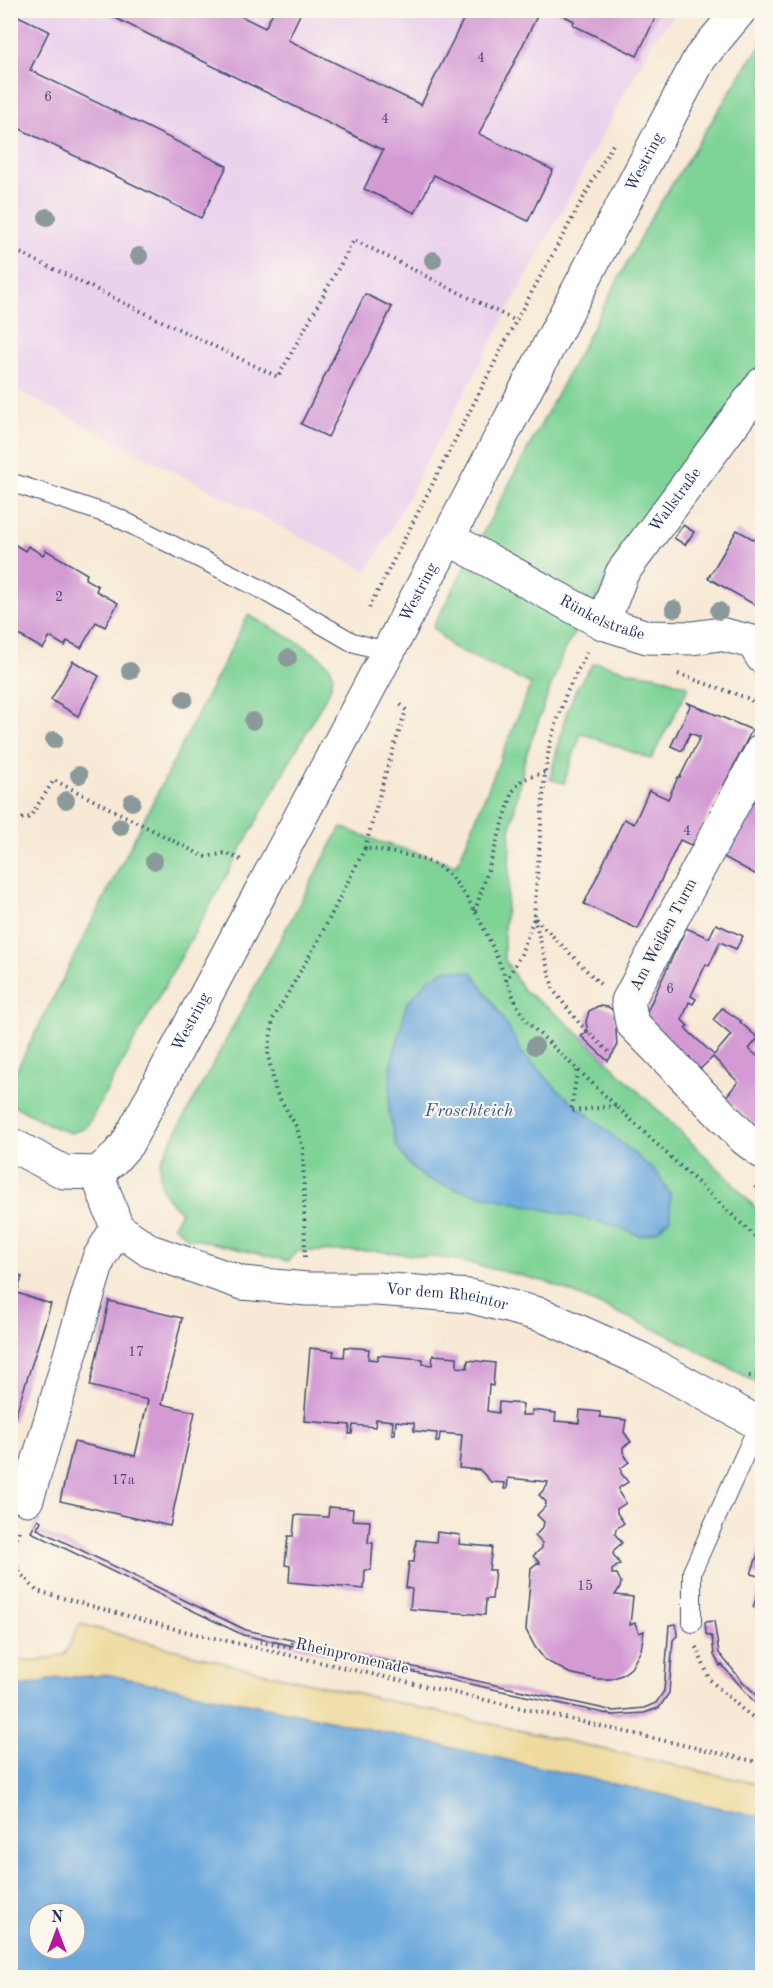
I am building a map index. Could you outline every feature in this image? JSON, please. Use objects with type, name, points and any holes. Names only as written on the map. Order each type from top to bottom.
[{"type":"street","name":"Westring","points":[[97,1173],[127,1144],[699,58],[740,10]]},
{"type":"street","name":"Wallstraße","points":[[603,623],[622,573],[762,384]]},
{"type":"street","name":"Rünkelstraße","points":[[448,538],[603,623],[647,637],[692,638],[720,634],[753,642],[762,657]]},
{"type":"street","name":"Am Weißen Turm","points":[[762,750],[628,1001],[632,1023],[745,1139],[762,1152]]},
{"type":"street","points":[[10,1144],[64,1172],[97,1173],[117,1228],[99,1258],[27,1499]]},
{"type":"street","name":"Vor dem Rheintor","points":[[117,1228],[150,1251],[242,1283],[307,1289],[377,1289],[469,1296],[542,1315],[641,1359],[761,1424]]},
{"type":"lane","points":[[10,482],[116,517],[257,586],[352,642],[381,665]]},
{"type":"lane","points":[[692,1623],[692,1572],[761,1424]]},
{"type":"path","points":[[352,642],[516,321],[617,137]]},
{"type":"path","points":[[10,248],[278,377],[354,240],[516,321]]},
{"type":"path","points":[[506,981],[521,954],[534,917],[545,772],[550,743],[566,694],[603,623]]},
{"type":"path","points":[[307,1289],[303,1148],[296,1126],[276,1092],[268,1055],[273,1019],[318,941],[365,848],[406,710],[381,665]]},
{"type":"path","points":[[475,912],[513,791],[522,780],[545,772]]},
{"type":"path","points":[[10,821],[30,817],[54,780],[205,857],[226,853],[245,861]]},
{"type":"path","points":[[365,848],[408,856],[434,864],[449,874],[463,891],[475,912],[527,1022],[762,1243]]},
{"type":"path","points":[[534,917],[610,994],[628,1001]]},
{"type":"path","points":[[534,917],[554,991],[579,1023],[610,1053]]},
{"type":"path","points":[[577,1070],[571,1111],[616,1106]]},
{"type":"path","name":"Rheinpromenade","points":[[27,1499],[13,1555],[20,1573],[37,1591],[179,1630],[762,1763]]},
{"type":"path","points":[[692,1623],[693,1640],[710,1680],[742,1710],[762,1724]]},
{"type":"path","points":[[260,1642],[291,1648],[292,1638]]},
{"type":"shaded area","points":[[10,11],[678,11],[653,41],[368,572],[11,387]]},
{"type":"green space","points":[[762,44],[762,368],[610,577],[564,650],[525,758],[510,831],[509,882],[504,929],[504,958],[523,990],[559,1016],[581,1036],[727,1177],[762,1215],[761,1385],[669,1335],[547,1282],[451,1259],[375,1251],[298,1251],[288,1261],[187,1237],[173,1225],[181,1212],[165,1195],[161,1184],[160,1162],[341,827],[380,842],[457,865],[531,684],[452,647],[433,627],[651,218]]},
{"type":"green space","points":[[248,615],[305,647],[325,662],[333,674],[329,691],[86,1128],[71,1133],[56,1128],[11,1104],[11,1081]]},
{"type":"green space","points":[[599,663],[631,672],[659,676],[689,687],[651,759],[581,733],[564,783],[550,779],[566,714],[577,687],[593,664]]},
{"type":"sand","points":[[80,1624],[239,1667],[762,1785],[762,1817],[319,1718],[110,1675],[58,1678],[11,1689],[10,1659],[39,1661],[65,1654]]},
{"type":"water","name":"Froschteich","points":[[447,969],[473,973],[523,1054],[557,1089],[657,1173],[670,1194],[670,1219],[657,1231],[641,1236],[609,1224],[459,1190],[426,1179],[409,1165],[396,1145],[389,1112],[391,1065],[407,1003],[429,979]]},
{"type":"water","points":[[110,1675],[319,1718],[762,1817],[762,1977],[11,1977],[11,1689],[58,1678]]},
{"type":"building","points":[[99,10],[229,10],[265,28],[274,10],[302,10],[288,40],[421,105],[468,10],[540,10],[479,134],[553,170],[528,221],[434,175],[415,213],[364,189],[383,150]]},
{"type":"building","points":[[553,10],[659,10],[637,56],[573,25],[574,21]]},
{"type":"building","points":[[10,12],[49,31],[30,70],[227,166],[201,218],[10,124]]},
{"type":"building","points":[[365,294],[392,307],[328,437],[301,424]]},
{"type":"building","points":[[683,525],[694,532],[685,545],[674,538]]},
{"type":"building","points":[[737,530],[762,544],[762,609],[708,578]]},
{"type":"building","points":[[14,544],[25,551],[28,546],[43,555],[46,550],[87,574],[85,579],[98,586],[96,591],[118,603],[105,627],[96,622],[81,648],[67,641],[65,646],[50,637],[43,649],[10,630],[10,549]]},
{"type":"building","points":[[73,661],[99,676],[78,716],[51,700]]},
{"type":"building","points":[[686,702],[752,730],[693,846],[680,840],[638,929],[584,904],[624,819],[634,824],[649,790],[668,799],[680,777],[700,737],[690,733],[682,751],[671,746],[690,706]]},
{"type":"building","points":[[762,777],[762,878],[722,856]]},
{"type":"building","points":[[716,924],[743,936],[736,949],[720,942],[709,966],[706,964],[691,996],[696,999],[693,1004],[689,1002],[682,1020],[688,1026],[685,1028],[714,1055],[731,1035],[713,1020],[722,1008],[741,1021],[758,1038],[749,1049],[762,1060],[760,1077],[762,1080],[762,1132],[725,1098],[738,1082],[713,1057],[698,1071],[644,1018],[686,928],[709,938]]},
{"type":"building","points":[[598,1006],[608,1007],[615,1012],[617,1047],[608,1061],[581,1036],[588,1032],[586,1022],[589,1011]]},
{"type":"building","points":[[10,1273],[22,1277],[17,1293],[51,1304],[13,1423],[10,1422]]},
{"type":"building","points":[[109,1301],[182,1318],[162,1404],[195,1412],[170,1526],[60,1501],[74,1442],[135,1456],[148,1400],[90,1386]]},
{"type":"building","points":[[345,1347],[369,1349],[368,1359],[378,1360],[378,1355],[423,1359],[423,1364],[432,1365],[433,1355],[457,1357],[457,1367],[467,1368],[468,1360],[495,1363],[493,1386],[489,1385],[487,1411],[498,1413],[499,1402],[523,1404],[522,1415],[532,1415],[532,1410],[556,1413],[555,1421],[579,1423],[580,1410],[600,1412],[600,1417],[626,1420],[624,1432],[631,1442],[623,1447],[623,1452],[629,1462],[621,1468],[621,1473],[628,1482],[619,1488],[619,1493],[626,1503],[617,1509],[624,1523],[616,1529],[615,1534],[622,1543],[614,1550],[613,1554],[620,1564],[612,1570],[612,1574],[617,1574],[621,1582],[615,1595],[633,1597],[630,1625],[635,1623],[639,1633],[644,1631],[641,1650],[631,1668],[611,1679],[596,1679],[569,1673],[545,1660],[526,1630],[531,1568],[540,1563],[533,1556],[542,1548],[542,1543],[535,1536],[543,1527],[544,1522],[537,1515],[545,1507],[546,1502],[539,1495],[548,1482],[508,1478],[507,1489],[504,1489],[505,1483],[491,1482],[480,1470],[459,1468],[462,1435],[440,1433],[439,1442],[436,1442],[437,1433],[414,1431],[414,1423],[396,1421],[395,1434],[392,1434],[393,1421],[376,1419],[375,1427],[353,1425],[352,1434],[349,1434],[350,1425],[304,1421],[310,1348],[334,1351],[333,1356],[344,1357]]},
{"type":"building","points":[[329,1507],[353,1509],[352,1520],[370,1521],[368,1543],[373,1543],[371,1570],[365,1570],[364,1589],[289,1582],[290,1566],[285,1565],[288,1536],[293,1536],[295,1515],[328,1517]]},
{"type":"building","points":[[38,1519],[41,1521],[37,1529],[246,1630],[614,1711],[644,1708],[656,1703],[664,1691],[669,1625],[676,1624],[677,1636],[673,1640],[669,1693],[659,1708],[644,1713],[613,1715],[243,1635],[31,1532]]},
{"type":"building","points":[[437,1532],[460,1535],[459,1544],[492,1547],[489,1570],[495,1570],[492,1599],[486,1599],[485,1615],[410,1609],[412,1589],[406,1588],[409,1562],[414,1562],[416,1540],[436,1542]]},
{"type":"building","points":[[762,1542],[762,1577],[751,1574]]},
{"type":"building","points":[[762,1582],[762,1611],[753,1607]]},
{"type":"building","points":[[714,1621],[719,1653],[743,1682],[762,1700],[762,1706],[757,1702],[756,1704],[722,1665],[720,1666],[714,1655],[712,1637],[706,1634],[705,1622]]}]
